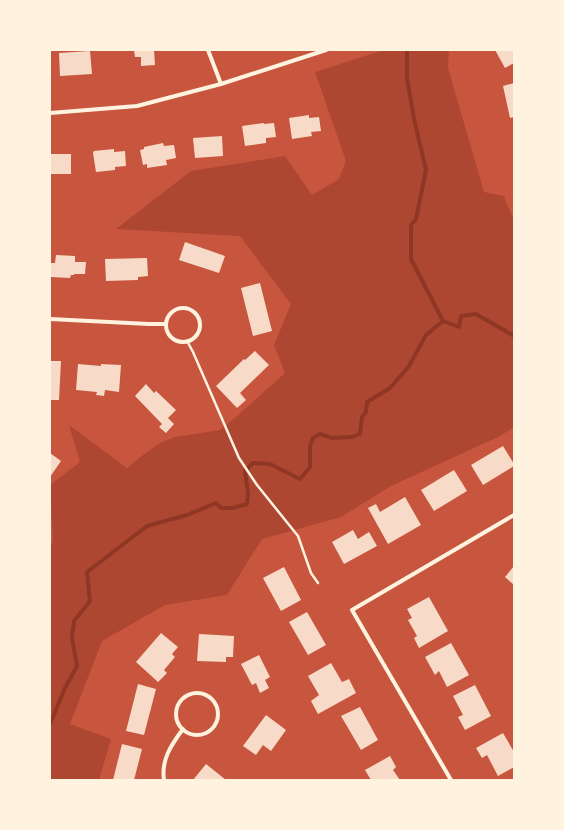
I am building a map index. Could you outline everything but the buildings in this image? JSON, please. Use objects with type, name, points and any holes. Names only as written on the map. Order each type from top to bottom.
[{"type":"street","points":[[208,50],[221,84]]},
{"type":"street","points":[[50,113],[137,106],[221,84],[326,50]]},
{"type":"street","points":[[181,308],[192,310],[196,314],[200,325],[196,336],[187,341],[172,338],[166,329],[166,324],[170,313],[175,309],[181,308]]},
{"type":"street","points":[[50,319],[166,324]]},
{"type":"street","points":[[450,780],[352,610],[514,515]]},
{"type":"street","points":[[200,693],[209,697],[216,705],[218,711],[218,718],[213,728],[208,732],[195,735],[183,729],[177,719],[176,711],[183,699],[200,693]]},
{"type":"street","points":[[164,780],[162,769],[170,747],[183,729]]},
{"type":"path","points":[[187,341],[194,352],[239,458],[257,485],[298,536],[311,573],[318,584]]},
{"type":"shaded area","points":[[384,50],[449,50],[448,68],[484,192],[504,196],[514,221],[514,427],[500,436],[391,486],[341,517],[262,539],[227,595],[165,605],[102,641],[70,724],[111,739],[99,780],[50,780],[50,547],[53,541],[50,485],[80,462],[69,425],[127,468],[160,443],[175,437],[220,430],[285,373],[274,345],[291,304],[240,236],[116,229],[191,171],[285,156],[312,195],[339,179],[345,163],[345,158],[315,72]]},
{"type":"waterway","points":[[50,724],[65,688],[77,666],[72,638],[74,621],[90,601],[87,572],[147,526],[187,515],[216,503],[221,508],[233,508],[247,504],[248,494],[245,471],[253,463],[270,464],[300,479],[310,467],[310,446],[313,438],[320,434],[332,438],[352,437],[360,434],[362,417],[366,412],[367,402],[390,388],[409,366],[426,335],[443,321],[411,259],[411,225],[416,219],[426,170],[414,119],[407,78],[407,50]]},
{"type":"waterway","points":[[443,321],[459,327],[461,316],[476,314],[514,336]]}]
